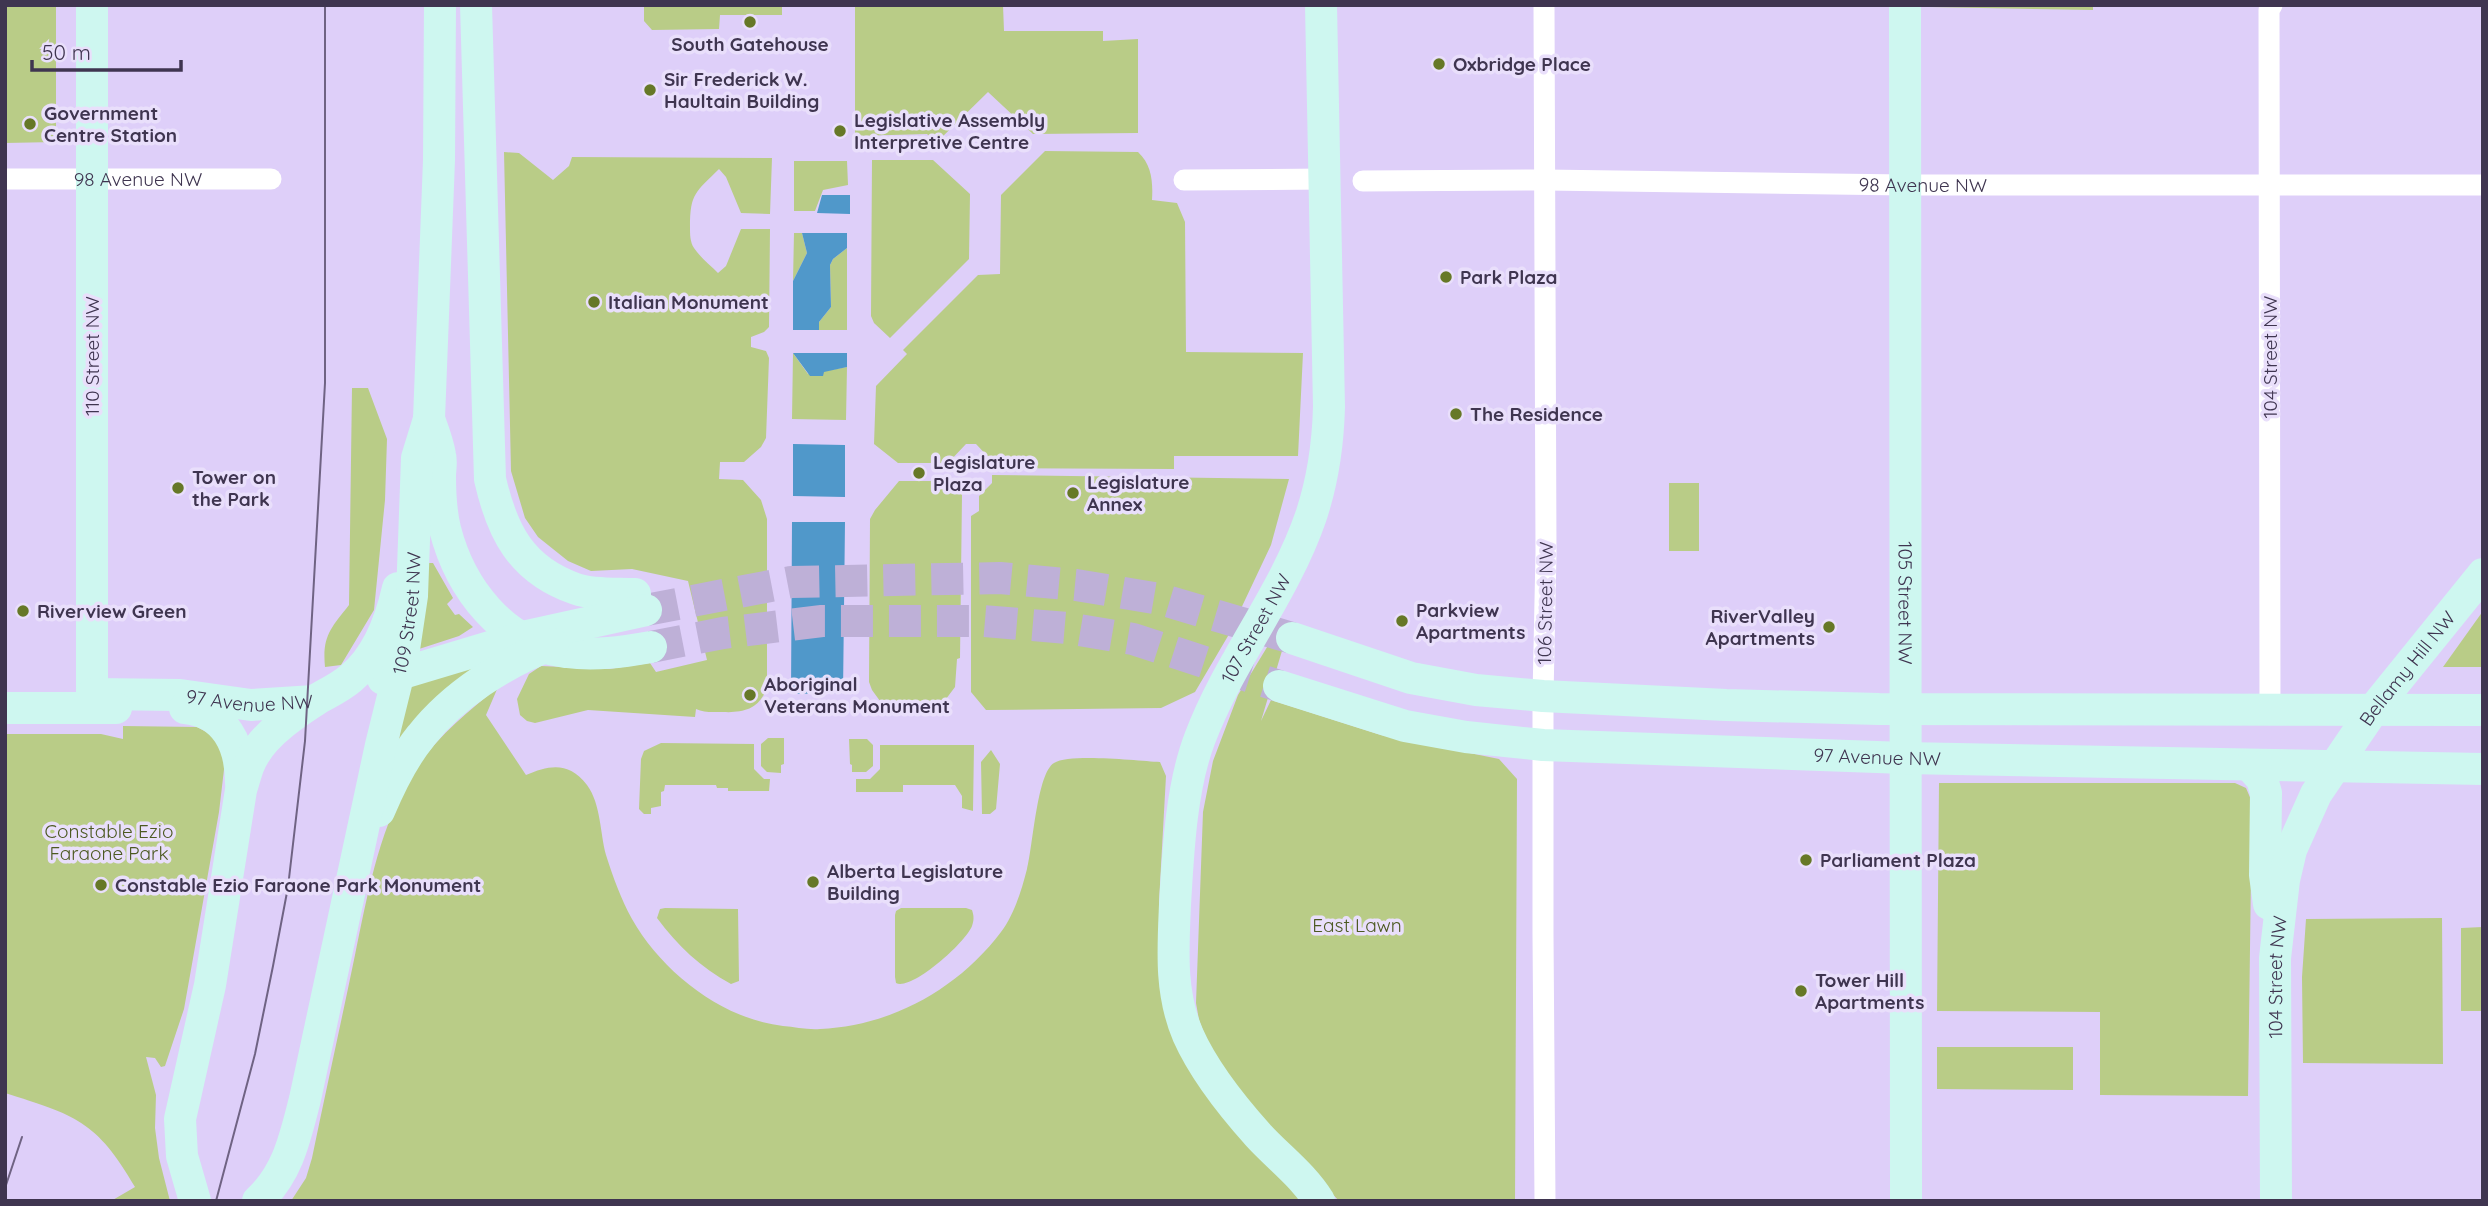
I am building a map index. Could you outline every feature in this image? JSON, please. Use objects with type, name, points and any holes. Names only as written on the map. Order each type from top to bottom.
[{"type":"main road","name":"110 Street NW","points":[[92,5],[93,701]]},
{"type":"main road","name":"109 Street NW","points":[[258,1201],[276,1180],[291,1152],[305,1099],[381,745],[400,674],[412,596],[417,458],[429,419],[439,160],[440,5]]},
{"type":"main road","name":"97 Avenue NW","points":[[5,708],[180,695],[251,705],[315,701],[400,674],[533,643],[641,602],[577,589],[542,571],[524,556],[514,543],[496,508],[490,479],[476,5]]},
{"type":"main road","name":"107 Street NW","points":[[1319,1201],[1311,1189],[1257,1133],[1210,1074],[1198,1054],[1180,1013],[1175,991],[1173,947],[1182,829],[1195,752],[1220,694],[1289,568],[1311,516],[1324,467],[1329,407],[1321,5]]},
{"type":"main road","name":"105 Street NW","points":[[1905,5],[1906,1201]]},
{"type":"main road","name":"97 Avenue NW","points":[[429,419],[441,456],[440,498],[451,549],[466,581],[493,618],[533,643],[565,652],[593,654],[651,647]]},
{"type":"main road","points":[[195,1201],[180,1144],[182,1111],[211,985],[241,790],[248,767],[258,748],[272,733],[353,677],[363,665],[387,625],[394,607],[414,513]]},
{"type":"main road","name":"Bellamy Hill NW","points":[[2335,765],[2373,710],[2483,574]]},
{"type":"main road","points":[[1292,638],[1411,678],[1476,690],[1543,696],[1727,705],[1905,709],[2483,710]]},
{"type":"main road","points":[[355,870],[389,786],[421,736],[451,705],[533,643]]},
{"type":"main road","name":"97 Avenue NW","points":[[1279,686],[1405,726],[1466,737],[1543,745],[1905,758],[2483,769]]},
{"type":"main road","name":"97 Avenue NW","points":[[93,701],[197,709],[210,715],[230,733],[236,747],[241,766],[241,790]]},
{"type":"main road","name":"104 Street NW","points":[[2276,1201],[2275,958],[2284,880],[2291,850],[2316,794],[2335,765]]},
{"type":"main road","points":[[2250,766],[2262,779],[2266,793],[2265,875],[2275,958]]},
{"type":"street","name":"106 Street NW","points":[[1544,5],[1545,1201]]},
{"type":"street","name":"104 Street NW","points":[[2270,710],[2269,10],[2272,5]]},
{"type":"street","name":"98 Avenue NW","points":[[5,179],[271,179]]},
{"type":"street","points":[[1184,180],[1326,179]]},
{"type":"street","name":"98 Avenue NW","points":[[1363,181],[2483,185]]},
{"type":"green space","points":[[5,5],[56,5],[56,142],[5,143]]},
{"type":"green space","points":[[644,5],[782,5],[782,15],[720,15],[719,29],[652,30],[644,21]]},
{"type":"green space","points":[[855,5],[1003,5],[1004,31],[1103,31],[1103,41],[1138,39],[1138,133],[1033,134],[988,92],[936,143],[927,134],[855,136]]},
{"type":"green space","points":[[2093,5],[2093,10],[1929,7]]},
{"type":"green space","points":[[1045,151],[1138,152],[1143,157],[1151,174],[1152,200],[1177,203],[1185,222],[1186,352],[1303,353],[1298,456],[1174,456],[1174,469],[992,468],[992,461],[976,444],[966,444],[948,463],[898,463],[874,444],[876,386],[907,354],[903,350],[978,275],[1000,274],[1001,195]]},
{"type":"green space","points":[[504,152],[519,153],[553,180],[569,166],[572,157],[772,158],[770,214],[741,213],[726,177],[719,169],[696,194],[690,216],[693,246],[718,273],[726,266],[741,229],[770,229],[769,327],[751,337],[751,347],[766,351],[769,358],[766,438],[761,447],[744,462],[720,462],[719,479],[743,480],[761,500],[767,519],[767,687],[756,705],[750,708],[731,712],[705,712],[696,709],[695,717],[588,710],[535,723],[520,715],[517,699],[529,674],[541,666],[609,669],[650,663],[656,672],[707,660],[688,581],[632,569],[591,571],[568,561],[538,537],[525,518],[511,471]]},
{"type":"green space","points":[[872,160],[933,160],[970,194],[969,259],[890,338],[874,323],[871,316]]},
{"type":"green space","points":[[794,161],[847,161],[848,185],[823,190],[815,211],[794,211]]},
{"type":"green space","points":[[794,233],[802,233],[807,253],[793,281]]},
{"type":"green space","points":[[847,248],[847,330],[819,330],[819,322],[831,307],[830,265],[833,259]]},
{"type":"green space","points":[[793,353],[808,374],[847,367],[846,420],[792,419]]},
{"type":"green space","points":[[352,388],[368,388],[387,439],[385,500],[374,610],[341,665],[325,667],[325,647],[329,633],[349,605]]},
{"type":"green space","points":[[992,475],[1289,479],[1271,545],[1228,636],[1195,692],[1161,708],[986,710],[971,692],[971,516],[979,511],[979,496],[992,483]]},
{"type":"green space","points":[[899,481],[948,481],[962,495],[960,658],[957,659],[955,687],[937,711],[931,713],[888,712],[869,682],[870,519]]},
{"type":"green space","points":[[1669,483],[1699,483],[1699,551],[1669,551]]},
{"type":"green space","points":[[429,563],[433,563],[453,598],[447,604],[455,615],[459,614],[473,627],[459,636],[419,649]]},
{"type":"green space","points":[[2483,611],[2483,667],[2443,667]]},
{"type":"green space","name":"East Lawn","points":[[1283,621],[1290,624],[1261,721],[1271,700],[1381,735],[1499,759],[1517,779],[1515,1201],[1339,1201],[1256,1112],[1212,1053],[1199,1020],[1196,1003],[1203,812],[1213,761],[1238,695]]},
{"type":"green space","points":[[483,656],[395,761],[408,688]]},
{"type":"green space","points":[[498,687],[486,715],[526,775],[551,767],[566,769],[580,777],[592,793],[598,810],[606,855],[621,896],[632,919],[660,957],[696,990],[716,1003],[760,1022],[783,1026],[815,1029],[872,1021],[921,1001],[944,987],[984,952],[1010,918],[1027,869],[1040,795],[1048,769],[1054,763],[1074,758],[1160,762],[1166,776],[1159,902],[1161,982],[1301,1201],[291,1201],[306,1178],[312,1158],[369,889],[388,824],[407,783],[426,755],[448,731]]},
{"type":"green space","name":"Constable Ezio Faraone Park","points":[[123,726],[197,727],[210,734],[221,748],[225,761],[219,812],[184,1009],[165,1066],[161,1067],[155,1058],[146,1057],[156,1095],[155,1128],[159,1158],[170,1201],[111,1201],[135,1187],[96,1134],[67,1115],[5,1093],[5,734],[101,734],[123,739]]},
{"type":"green space","points":[[768,738],[784,738],[784,764],[781,765],[781,773],[767,772],[761,766],[761,744]]},
{"type":"green space","points":[[849,739],[867,739],[873,745],[873,766],[866,772],[852,772]]},
{"type":"green space","points":[[661,743],[754,744],[754,769],[764,779],[770,779],[769,791],[728,791],[728,788],[717,788],[716,785],[665,785],[664,791],[661,792],[661,806],[651,808],[651,814],[644,814],[639,809],[641,759],[644,751]]},
{"type":"green space","points":[[880,745],[974,745],[973,811],[962,808],[962,796],[955,785],[903,785],[903,792],[856,792],[856,779],[870,779],[880,769]]},
{"type":"green space","points":[[991,750],[1000,764],[996,809],[990,814],[982,814],[981,762]]},
{"type":"green space","points":[[1939,783],[2235,783],[2246,788],[2252,802],[2248,1096],[2100,1095],[2100,1012],[1937,1011]]},
{"type":"green space","points":[[901,908],[966,908],[972,910],[974,918],[968,933],[950,953],[925,973],[904,984],[896,983],[895,977],[895,915]]},
{"type":"green space","points":[[660,909],[738,909],[739,981],[731,984],[699,963],[681,947],[657,918]]},
{"type":"green space","points":[[2442,918],[2443,1064],[2303,1063],[2302,977],[2306,919]]},
{"type":"green space","points":[[2483,927],[2483,1011],[2461,1011],[2461,928]]},
{"type":"green space","points":[[1937,1047],[2073,1047],[2073,1090],[1937,1089]]},
{"type":"water","points":[[822,195],[850,195],[850,214],[817,213]]},
{"type":"water","points":[[802,233],[847,233],[847,248],[833,259],[830,265],[831,307],[819,322],[819,330],[793,330],[793,281],[807,253]]},
{"type":"water","points":[[793,353],[847,353],[847,367],[824,372],[823,376],[810,376]]},
{"type":"water","points":[[793,444],[845,445],[845,497],[793,496]]},
{"type":"water","points":[[792,522],[845,522],[843,693],[791,694]]},
{"type":"tunnel","points":[[646,610],[791,582],[1000,578],[1076,585],[1160,599],[1292,638]]},
{"type":"tunnel","points":[[651,647],[723,633],[822,621],[984,621],[1067,628],[1133,639],[1279,686]]},
{"type":"tram line","points":[[216,1201],[255,1054],[273,966],[288,887],[305,741],[325,383],[325,5]]},
{"type":"tram line","points":[[5,1188],[22,1137]]},
{"type":"place","name":"South Gatehouse","points":[[750,22]]},
{"type":"place","name":"Oxbridge Place","points":[[1439,64]]},
{"type":"place","name":"Sir Frederick W. Haultain Building","points":[[650,90]]},
{"type":"place","name":"Government Centre Station","points":[[30,124]]},
{"type":"place","name":"Legislative Assembly Interpretive Centre","points":[[840,131]]},
{"type":"place","name":"Park Plaza","points":[[1446,277]]},
{"type":"place","name":"Italian Monument","points":[[594,302]]},
{"type":"place","name":"The Residence","points":[[1456,414]]},
{"type":"place","name":"Legislature Plaza","points":[[919,473]]},
{"type":"place","name":"Tower on the Park","points":[[178,488]]},
{"type":"place","name":"Legislature Annex","points":[[1073,493]]},
{"type":"place","name":"Riverview Green","points":[[23,611]]},
{"type":"place","name":"Parkview Apartments","points":[[1402,621]]},
{"type":"place","name":"RiverValley Apartments","points":[[1829,627]]},
{"type":"place","name":"Aboriginal Veterans Monument","points":[[750,695]]},
{"type":"place","name":"Parliament Plaza","points":[[1806,860]]},
{"type":"place","name":"Alberta Legislature Building","points":[[813,882]]},
{"type":"place","name":"Constable Ezio Faraone Park Monument","points":[[101,885]]},
{"type":"place","name":"Tower Hill Apartments","points":[[1801,991]]}]
